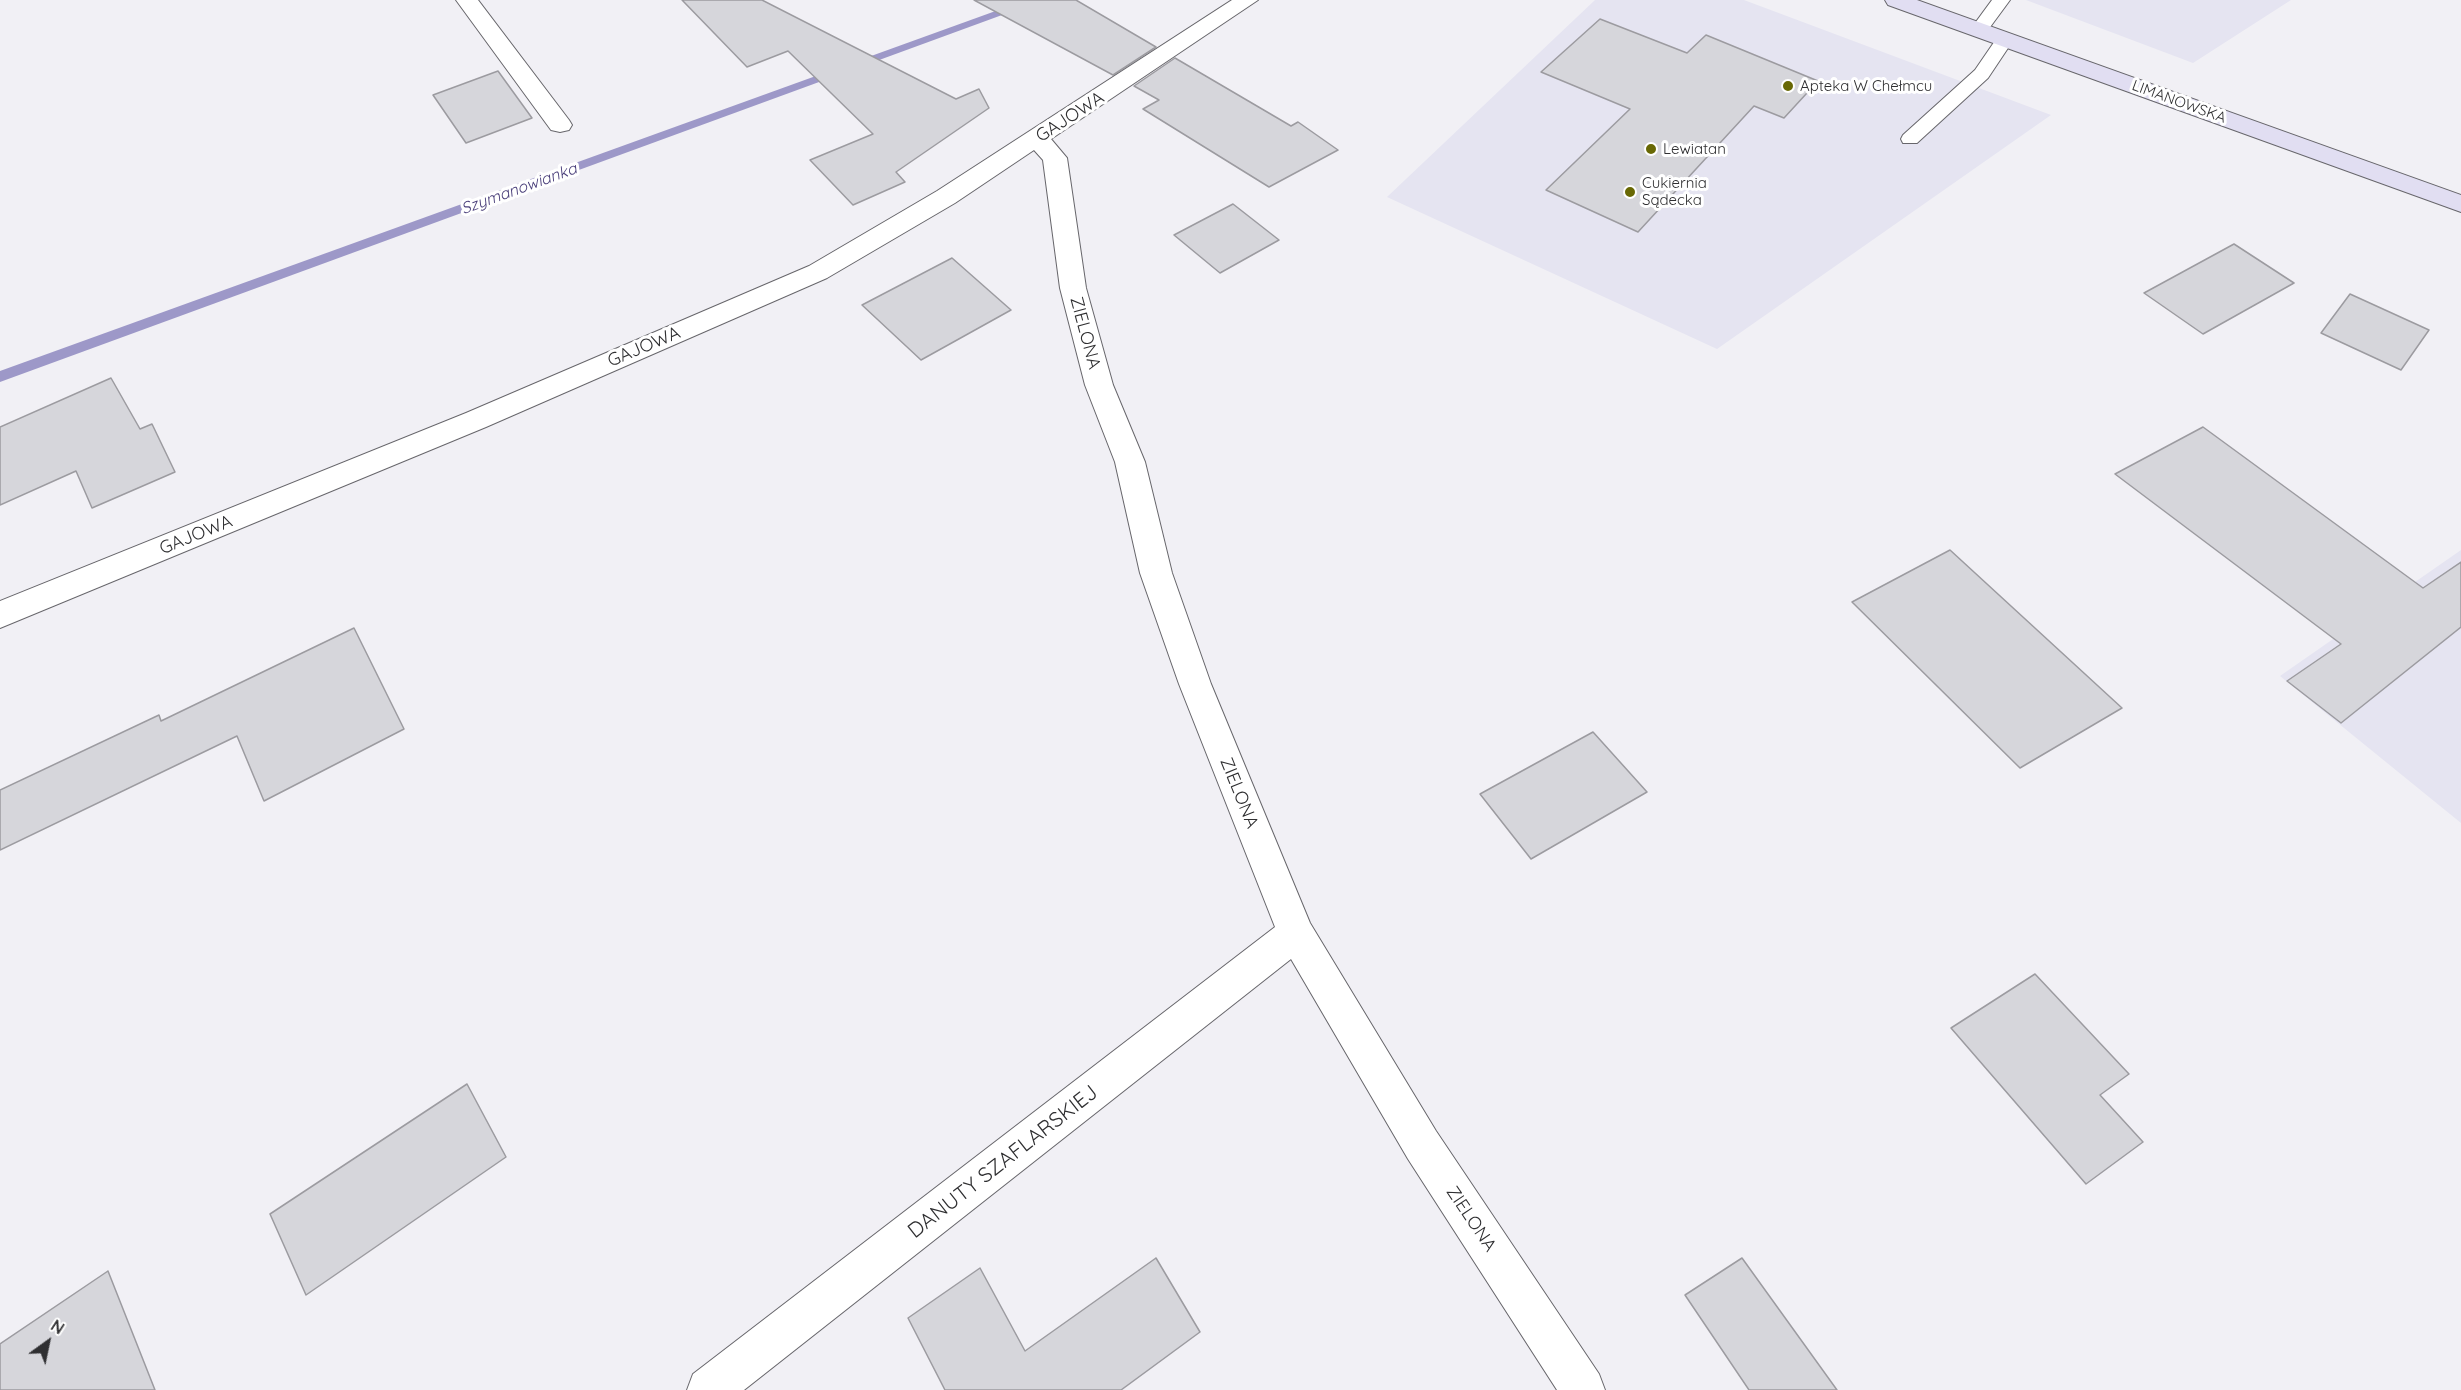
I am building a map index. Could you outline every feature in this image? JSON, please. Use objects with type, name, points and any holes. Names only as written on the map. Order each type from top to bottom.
[{"type":"main road","name":"LIMANOWSKA","points":[[1896,0],[2461,204]]},
{"type":"street","points":[[467,0],[560,125]]},
{"type":"street","name":"GAJOWA","points":[[0,615],[465,424],[818,272],[1036,139],[1247,0]]},
{"type":"street","name":"ZIELONA","points":[[1036,139],[1054,158],[1063,201],[1073,288],[1099,385],[1130,462],[1156,573],[1195,684],[1296,933],[1422,1145],[1513,1280],[1583,1390]]},
{"type":"street","name":"DANUTY SZAFLARSKIEJ","points":[[710,1390],[1296,933]]},
{"type":"lane","points":[[1979,30],[2001,0]]},
{"type":"lane","points":[[1911,139],[1982,74],[2005,39]]},
{"type":"shaded area","points":[[1595,0],[1744,0],[2051,115],[1717,349],[1387,197]]},
{"type":"shaded area","points":[[2026,0],[2291,0],[2193,63]]},
{"type":"shaded area","points":[[2461,550],[2461,823],[2280,676]]},
{"type":"building","points":[[682,0],[762,0],[956,99],[979,89],[989,108],[896,172],[905,182],[853,205],[810,160],[873,134],[788,51],[747,67]]},
{"type":"building","points":[[974,0],[1076,0],[1156,47],[1113,75]]},
{"type":"building","name":"Lewiatan","points":[[1600,19],[1687,53],[1706,35],[1818,81],[1784,118],[1754,106],[1638,232],[1546,190],[1630,109],[1541,72]]},
{"type":"building","points":[[1175,58],[1291,126],[1298,122],[1338,150],[1269,187],[1143,109],[1159,100],[1134,86]]},
{"type":"building","points":[[498,71],[532,118],[466,143],[433,95]]},
{"type":"building","points":[[1233,204],[1279,240],[1220,273],[1174,235]]},
{"type":"building","points":[[2234,244],[2294,283],[2203,334],[2144,293]]},
{"type":"building","points":[[952,258],[1011,310],[921,360],[862,305]]},
{"type":"building","points":[[2350,294],[2429,330],[2401,370],[2321,333]]},
{"type":"building","points":[[111,378],[140,429],[152,424],[175,472],[92,508],[76,471],[0,505],[0,427]]},
{"type":"building","points":[[2203,427],[2423,588],[2461,562],[2461,627],[2341,723],[2287,681],[2341,644],[2115,474]]},
{"type":"building","points":[[1950,550],[2122,708],[2020,768],[1852,602]]},
{"type":"building","points":[[354,628],[404,729],[264,801],[237,736],[0,850],[0,790],[159,715],[161,721]]},
{"type":"building","points":[[1593,732],[1647,792],[1531,859],[1480,794]]},
{"type":"building","points":[[2035,974],[2129,1074],[2100,1095],[2143,1142],[2086,1184],[1951,1028]]},
{"type":"building","points":[[467,1084],[506,1157],[306,1295],[270,1214]]},
{"type":"building","points":[[1156,1258],[1200,1332],[1121,1390],[945,1390],[908,1318],[980,1268],[1025,1351]]},
{"type":"building","points":[[1742,1258],[1837,1390],[1749,1390],[1685,1295]]},
{"type":"building","points":[[108,1271],[155,1390],[0,1390],[0,1344]]},
{"type":"waterway","name":"Szymanowianka","points":[[0,377],[1037,0]]},
{"type":"place","name":"Apteka W Chełmcu","points":[[1788,86]]},
{"type":"place","name":"Lewiatan","points":[[1651,149]]},
{"type":"place","name":"Cukiernia Sądecka","points":[[1630,192]]}]
